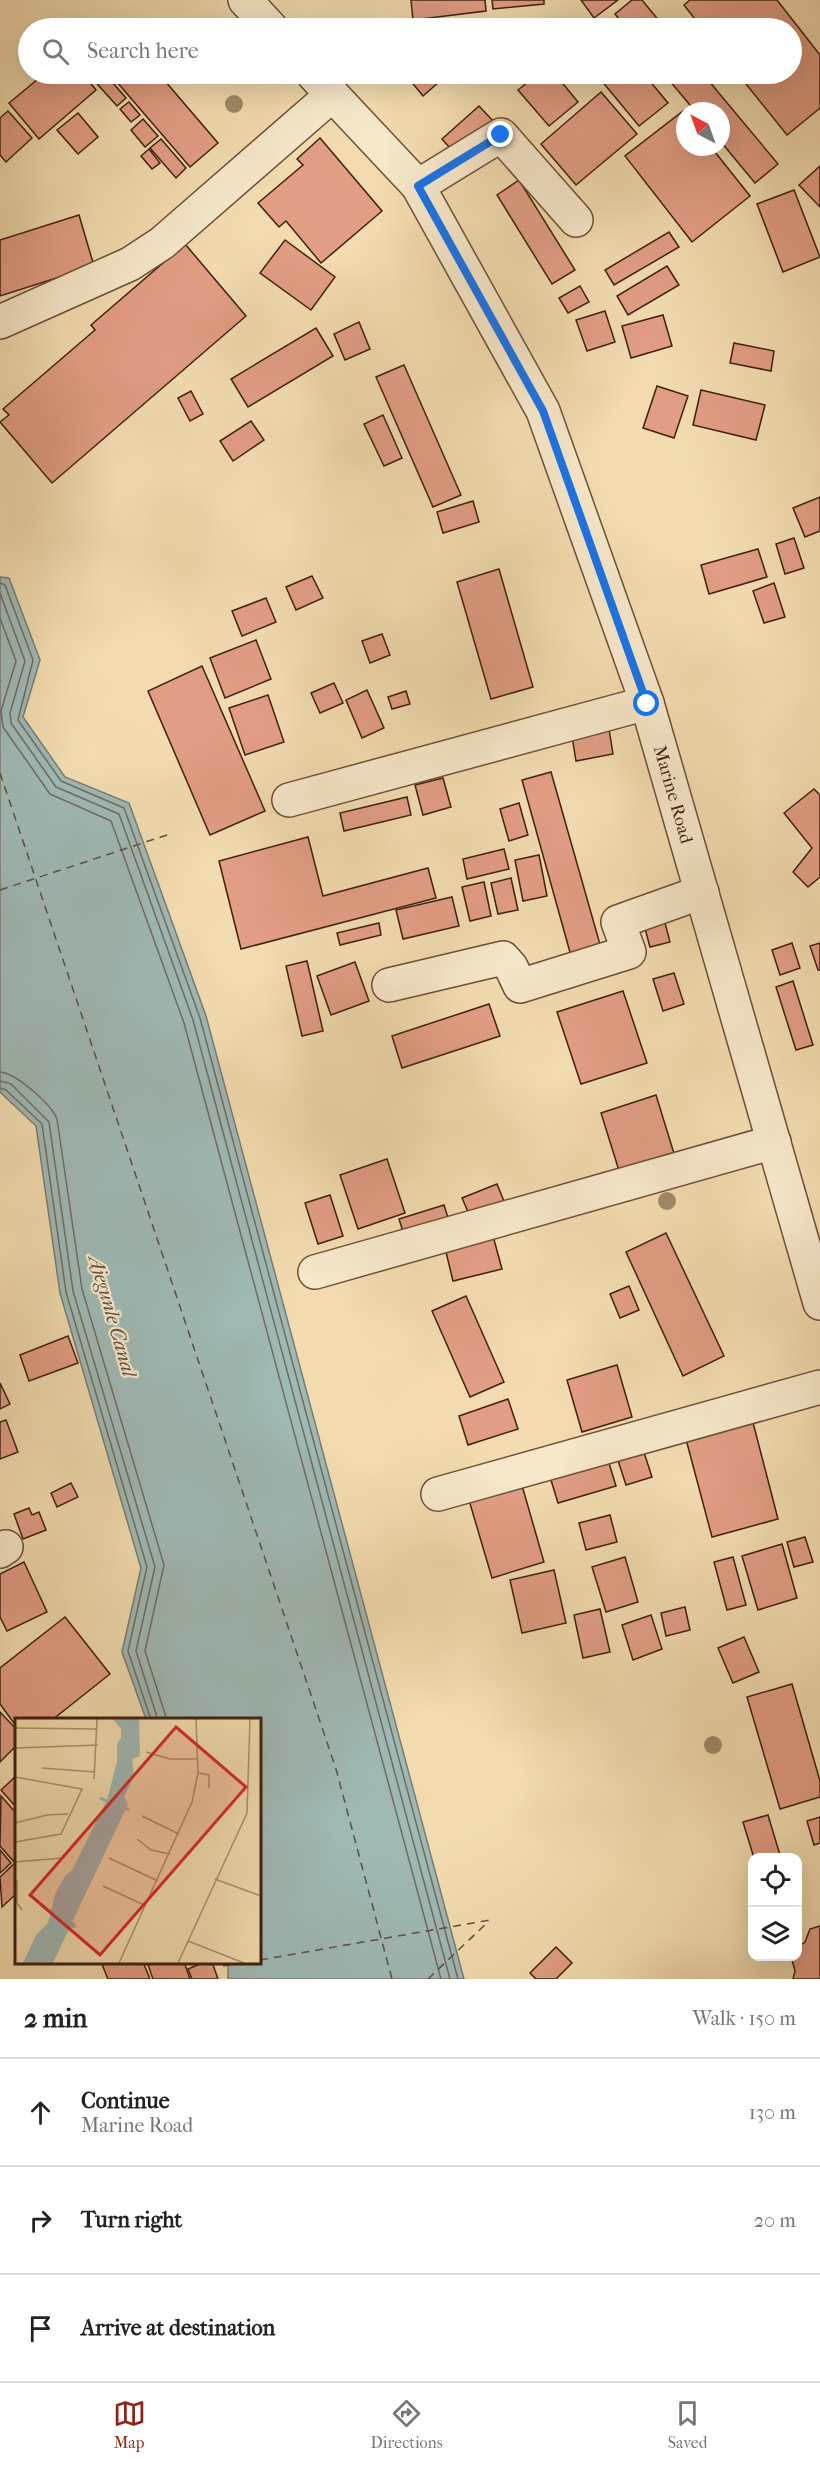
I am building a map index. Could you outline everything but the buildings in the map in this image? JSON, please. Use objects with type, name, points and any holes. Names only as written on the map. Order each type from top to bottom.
[{"type":"street","points":[[245,0],[262,18]]},
{"type":"street","points":[[0,322],[130,264],[162,243],[322,84]]},
{"type":"street","name":"Marine Road","points":[[322,84],[418,186],[543,411],[647,704],[820,1303]]},
{"type":"street","points":[[418,186],[501,135],[576,220]]},
{"type":"street","points":[[289,800],[647,704]]},
{"type":"street","points":[[389,985],[503,958],[511,967],[520,986],[542,980],[629,952],[618,922],[702,892]]},
{"type":"street","points":[[315,1272],[774,1142]]},
{"type":"street","points":[[438,1494],[820,1387]]},
{"type":"water","name":"Ajegunle Canal","points":[[0,577],[9,578],[40,660],[23,717],[65,777],[129,803],[206,1016],[464,1979],[228,1979],[228,1964],[261,1964],[261,1718],[146,1718],[122,1652],[141,1568],[60,1293],[36,1126],[0,1092]]},
{"type":"ferry route","points":[[0,773],[336,1769],[392,1979]]},
{"type":"ferry route","points":[[0,890],[170,834]]},
{"type":"ferry route","points":[[261,1960],[490,1920]]},
{"type":"ferry route","points":[[428,1979],[489,1921]]},
{"type":"ferry route","points":[[223,1966],[233,1964]]},
{"type":"route","points":[[501,135],[418,186],[543,411],[647,704]]}]
